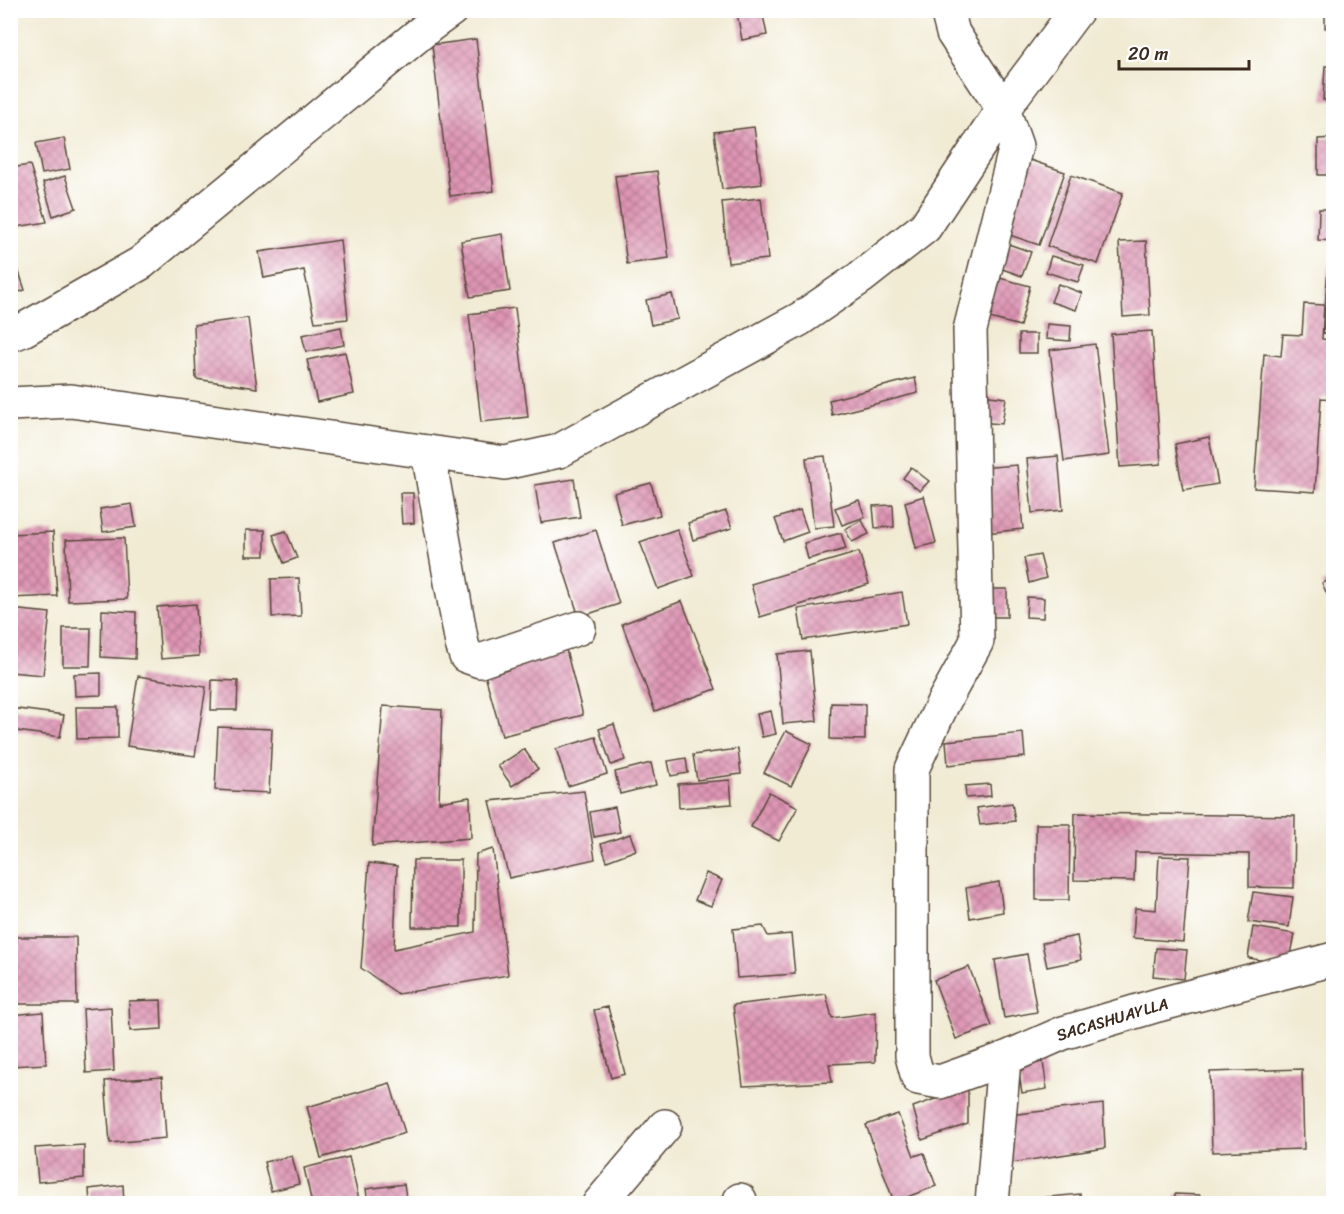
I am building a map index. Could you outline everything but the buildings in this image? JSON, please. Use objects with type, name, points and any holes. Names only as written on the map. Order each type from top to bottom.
[{"type":"street","points":[[10,335],[23,330],[141,263],[451,10]]},
{"type":"street","points":[[947,10],[953,33],[1003,109]]},
{"type":"street","points":[[10,404],[71,401],[505,463],[559,451],[800,319],[860,278],[925,227],[1003,109],[1077,10]]},
{"type":"street","name":"SACASHUAYLLA","points":[[1003,109],[1016,146],[970,330],[977,641],[943,703],[912,769],[912,1056],[918,1078],[940,1082],[1004,1059],[1063,1033],[1158,1005],[1334,959]]},
{"type":"street","points":[[428,452],[466,656],[480,661],[579,628]]},
{"type":"street","points":[[985,1201],[1004,1059]]},
{"type":"street","points":[[599,1203],[665,1126]]}]
